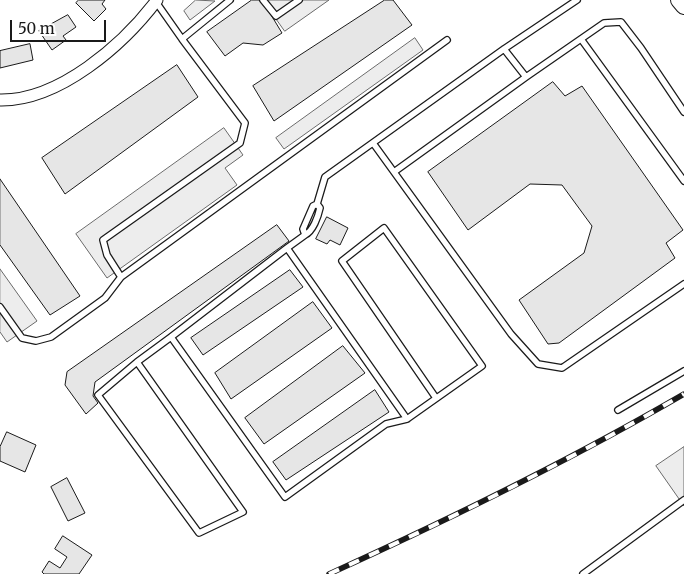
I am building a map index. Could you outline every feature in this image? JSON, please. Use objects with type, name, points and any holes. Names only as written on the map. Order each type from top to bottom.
[{"type":"main road","points":[[679,0],[684,6]]},
{"type":"street","points":[[0,100],[14,100],[37,95],[58,86],[112,48],[138,25],[157,1]]},
{"type":"lane","points":[[182,38],[230,0]]},
{"type":"lane","points":[[263,0],[276,16],[300,0]]},
{"type":"lane","points":[[137,362],[243,512],[199,533],[98,395],[137,362],[305,235],[302,228],[313,206],[316,204],[325,177],[504,49],[577,0]]},
{"type":"lane","points":[[121,277],[107,255],[103,240],[240,143],[246,123],[182,38],[157,1]]},
{"type":"lane","points":[[394,172],[604,23],[620,22],[641,48],[684,112]]},
{"type":"lane","points":[[582,39],[684,180]]},
{"type":"lane","points":[[0,307],[22,338],[36,341],[51,337],[105,298],[121,277],[447,40]]},
{"type":"lane","points":[[504,49],[526,77]]},
{"type":"lane","points":[[373,143],[511,334],[538,364],[562,368],[684,284]]},
{"type":"lane","points":[[171,336],[285,497],[386,424],[407,418],[436,398],[482,366],[384,228],[342,261],[436,398]]},
{"type":"lane","points":[[287,248],[407,418]]},
{"type":"lane","points":[[618,410],[684,371]]},
{"type":"lane","points":[[583,574],[684,500]]},
{"type":"shaded area","points":[[196,0],[215,1],[190,20],[184,11]]},
{"type":"shaded area","points":[[263,0],[329,0],[285,31]]},
{"type":"shaded area","points":[[415,38],[423,50],[284,149],[276,138]]},
{"type":"shaded area","points":[[224,128],[243,155],[225,168],[237,185],[107,278],[76,234]]},
{"type":"shaded area","points":[[0,269],[37,321],[7,342],[0,332]]},
{"type":"shaded area","points":[[684,447],[684,506],[656,466]]},
{"type":"building","points":[[79,0],[105,0],[102,4],[106,9],[94,21],[76,3]]},
{"type":"building","points":[[252,0],[262,0],[282,33],[263,45],[243,43],[225,56],[207,32]]},
{"type":"building","points":[[385,0],[393,0],[412,25],[274,121],[253,86]]},
{"type":"building","points":[[68,15],[76,27],[63,36],[66,40],[52,50],[39,31]]},
{"type":"building","points":[[30,44],[33,60],[0,68],[0,51]]},
{"type":"building","points":[[177,65],[198,97],[65,194],[42,158]]},
{"type":"building","points":[[553,82],[565,96],[582,86],[683,230],[666,243],[675,258],[559,343],[548,344],[519,300],[584,253],[592,226],[562,185],[530,184],[468,230],[428,172]]},
{"type":"building","points":[[0,179],[80,296],[50,315],[0,245]]},
{"type":"building","points":[[327,217],[348,228],[340,245],[330,240],[327,244],[316,239]]},
{"type":"building","points":[[277,225],[289,241],[95,382],[93,396],[98,403],[86,414],[65,385],[67,372]]},
{"type":"building","points":[[290,270],[303,287],[203,355],[191,338]]},
{"type":"building","points":[[313,302],[332,328],[231,399],[215,373]]},
{"type":"building","points":[[343,346],[365,373],[264,444],[245,418]]},
{"type":"building","points":[[375,390],[389,412],[286,480],[273,462]]},
{"type":"building","points":[[7,432],[36,445],[25,472],[0,461],[0,447]]},
{"type":"building","points":[[67,478],[85,513],[68,521],[51,487]]},
{"type":"building","points":[[63,536],[92,555],[79,574],[44,574],[42,572],[49,561],[60,568],[67,557],[55,549]]},
{"type":"railway","points":[[329,574],[509,488],[597,443],[684,394]]}]
